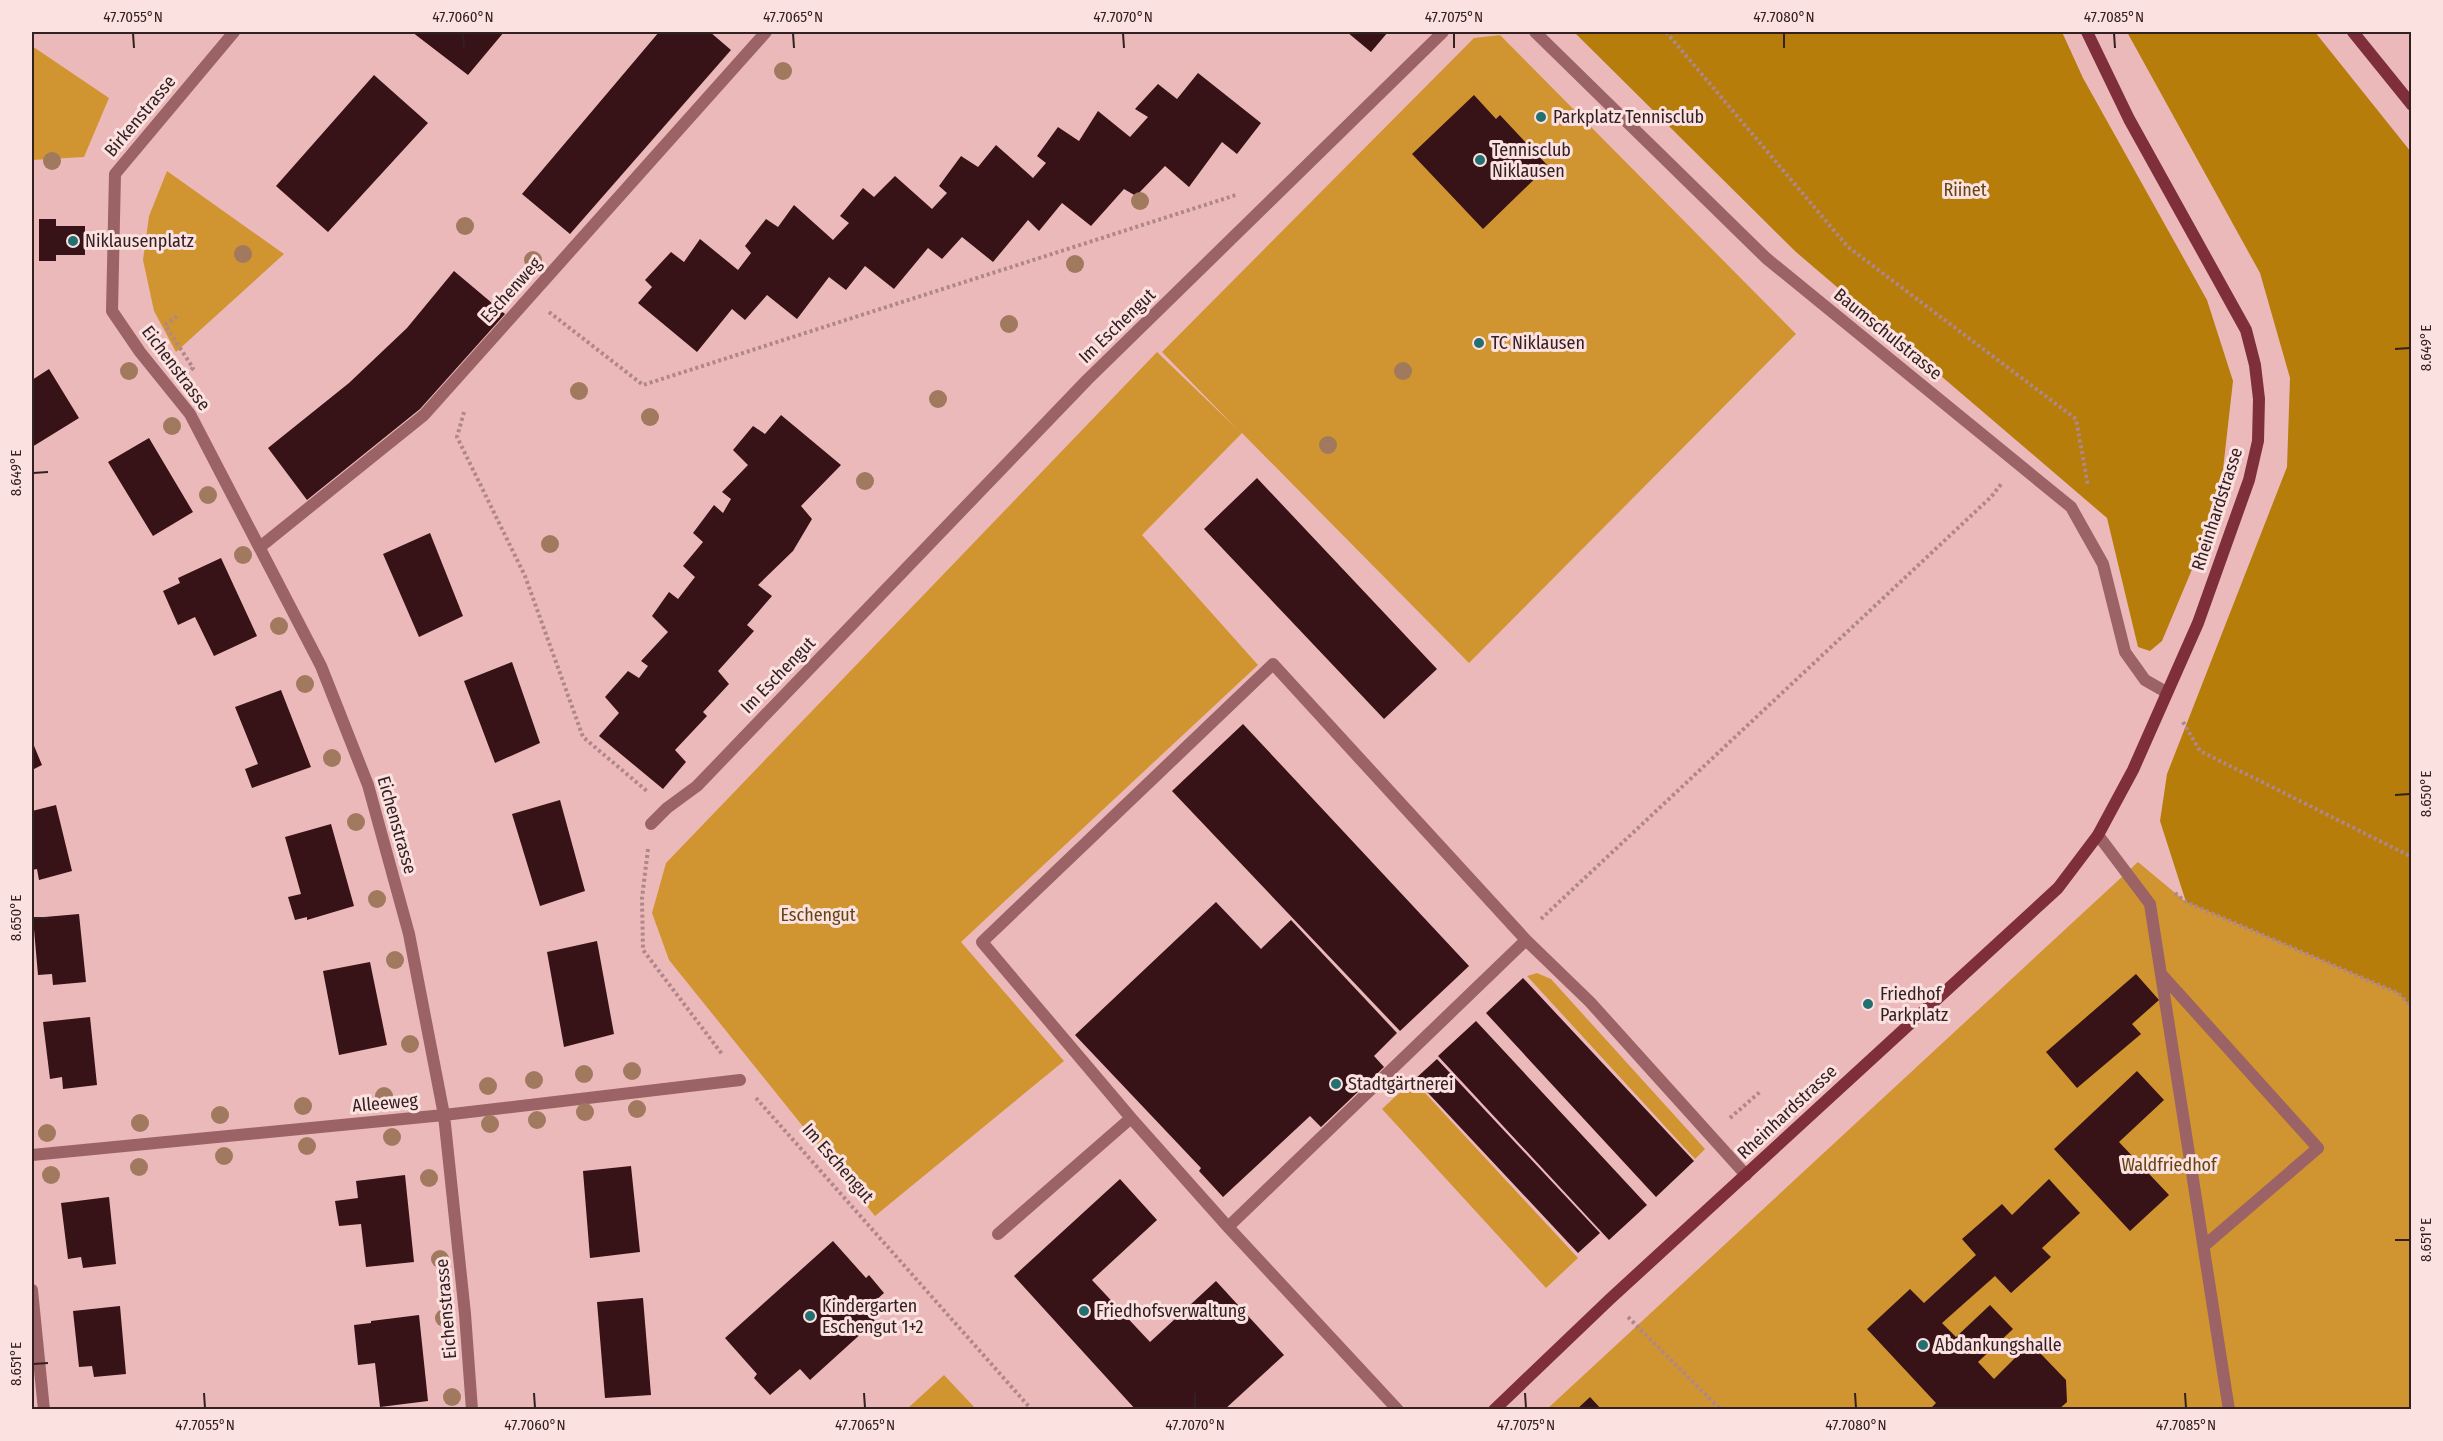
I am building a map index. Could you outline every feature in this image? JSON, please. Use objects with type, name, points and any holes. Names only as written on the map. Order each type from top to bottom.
[{"type":"street","name":"Birkenstrasse","points":[[112,311],[115,174],[234,32]]},
{"type":"street","name":"Eschenweg","points":[[260,547],[424,415],[766,32]]},
{"type":"street","name":"Im Eschengut","points":[[651,824],[667,808],[697,786],[1087,380],[1443,32]]},
{"type":"street","name":"Baumschulstrasse","points":[[1535,32],[1766,258],[2071,507],[2103,564],[2125,652],[2145,680],[2166,693]]},
{"type":"street","name":"Rheinhardstrasse","points":[[1494,1410],[1610,1299],[2058,888],[2098,835],[2133,770],[2198,623],[2249,480],[2258,441],[2259,399],[2255,365],[2246,330],[2129,118],[2087,32]]},
{"type":"street","points":[[2353,32],[2412,105]]},
{"type":"street","name":"Eichenstrasse","points":[[112,311],[140,352],[190,414],[321,666],[368,785],[409,934],[444,1115],[465,1314],[472,1410]]},
{"type":"street","points":[[1398,1410],[1228,1227],[1131,1118],[982,942],[1273,664],[1524,938],[1590,1002],[1746,1174]]},
{"type":"street","points":[[2098,835],[2150,904],[2229,1410]]},
{"type":"street","points":[[1228,1227],[1524,938]]},
{"type":"street","points":[[2161,974],[2318,1148],[2204,1246]]},
{"type":"street","name":"Alleeweg","points":[[32,1155],[444,1115],[740,1080]]},
{"type":"street","points":[[998,1234],[1131,1118]]},
{"type":"street","points":[[32,1290],[44,1410]]},
{"type":"path","points":[[1666,32],[1848,247],[2076,419],[2090,497]]},
{"type":"path","points":[[530,296],[643,386],[1240,193]]},
{"type":"path","points":[[457,437],[525,576],[583,737],[667,808]]},
{"type":"path","points":[[1524,938],[1991,497],[2018,464]]},
{"type":"path","points":[[2166,693],[2200,751],[2412,857]]},
{"type":"path","name":"Im Eschengut","points":[[651,824],[642,898],[643,950],[740,1080],[1032,1410]]},
{"type":"path","points":[[2170,889],[2186,902],[2398,993],[2412,1007]]},
{"type":"path","points":[[1711,1134],[1761,1091]]},
{"type":"path","points":[[1610,1299],[1721,1410]]},
{"type":"green space","name":"Riinet","points":[[1574,32],[2062,32],[2083,78],[2207,300],[2233,381],[2219,505],[2162,641],[2150,651],[2138,647],[2107,518],[1796,252]]},
{"type":"green space","points":[[2127,32],[2315,32],[2411,152],[2411,1007],[2398,993],[2186,902],[2160,821],[2167,774],[2287,467],[2290,378],[2260,273]]},
{"type":"green space","name":"Eschengut","points":[[1500,35],[1796,334],[1469,663],[1242,433],[1142,535],[1258,665],[961,942],[1064,1061],[875,1216],[669,960],[652,913],[666,863],[1157,352],[1236,428],[1162,352],[1474,38]]},
{"type":"green space","points":[[32,46],[109,98],[84,157],[32,160]]},
{"type":"green space","points":[[167,171],[284,254],[176,352],[154,311],[143,260],[149,216]]},
{"type":"green space","name":"Waldfriedhof","points":[[2138,862],[2186,902],[2398,993],[2411,1007],[2411,1409],[1546,1410]]},
{"type":"green space","points":[[1537,973],[1551,979],[1705,1149],[1695,1159],[1527,976]]},
{"type":"green space","points":[[1413,1080],[1578,1258],[1546,1288],[1382,1109]]},
{"type":"green space","points":[[944,1375],[976,1409],[907,1409]]},
{"type":"building","points":[[412,32],[504,32],[468,75]]},
{"type":"building","points":[[659,32],[710,32],[731,50],[570,234],[522,194]]},
{"type":"building","points":[[1347,32],[1388,32],[1371,52]]},
{"type":"building","points":[[1198,73],[1261,123],[1237,154],[1222,142],[1189,187],[1165,166],[1136,196],[1124,189],[1091,226],[1062,203],[1039,231],[1028,220],[993,262],[962,237],[942,259],[928,248],[894,289],[865,266],[846,290],[829,277],[797,319],[767,295],[745,320],[732,309],[697,352],[638,303],[652,287],[645,280],[671,252],[684,262],[700,239],[738,270],[751,253],[745,246],[766,219],[778,227],[794,205],[833,240],[849,223],[840,216],[863,188],[874,197],[895,176],[932,209],[947,193],[939,186],[961,156],[978,167],[996,145],[1033,178],[1046,163],[1037,156],[1058,127],[1079,141],[1098,111],[1130,137],[1148,117],[1135,109],[1158,84],[1177,99]]},
{"type":"building","points":[[374,75],[428,123],[328,232],[276,186]]},
{"type":"building","name":"Tennisclub Niklausen","points":[[1474,95],[1496,119],[1500,115],[1548,166],[1483,229],[1412,154]]},
{"type":"building","points":[[39,219],[56,219],[56,226],[85,226],[85,255],[56,255],[56,261],[39,261]]},
{"type":"building","points":[[454,271],[505,314],[420,409],[307,500],[268,448],[349,383],[407,328]]},
{"type":"building","points":[[49,369],[79,418],[32,447],[32,380]]},
{"type":"building","points":[[781,415],[841,465],[801,506],[812,519],[793,551],[758,585],[772,596],[747,625],[754,631],[718,671],[729,684],[703,712],[707,716],[675,750],[686,762],[663,789],[599,736],[619,713],[605,697],[628,671],[639,678],[648,666],[641,661],[668,632],[652,616],[669,592],[678,599],[695,577],[683,566],[703,542],[693,533],[714,505],[723,513],[731,499],[722,492],[748,465],[733,450],[753,426],[765,434]]},
{"type":"building","points":[[149,438],[193,512],[153,536],[108,462]]},
{"type":"building","points":[[1257,478],[1437,669],[1384,719],[1204,529]]},
{"type":"building","points":[[430,533],[463,616],[419,637],[383,554]]},
{"type":"building","points":[[221,558],[257,636],[214,656],[195,617],[178,625],[163,591],[180,583],[178,578]]},
{"type":"building","points":[[512,662],[540,743],[495,763],[464,681]]},
{"type":"building","points":[[281,690],[311,767],[252,788],[245,769],[258,764],[235,707]]},
{"type":"building","points":[[1243,724],[1469,966],[1400,1031],[1172,791]]},
{"type":"building","points":[[32,741],[42,765],[32,770]]},
{"type":"building","points":[[560,800],[585,891],[540,906],[512,814]]},
{"type":"building","points":[[56,805],[72,871],[39,880],[37,869],[32,870],[32,811]]},
{"type":"building","points":[[331,824],[354,906],[307,920],[307,917],[295,920],[288,897],[301,894],[285,837]]},
{"type":"building","points":[[1216,902],[1261,949],[1291,920],[1397,1033],[1374,1056],[1384,1067],[1321,1127],[1310,1116],[1223,1197],[1199,1171],[1201,1168],[1075,1035]]},
{"type":"building","points":[[79,914],[86,982],[53,985],[52,974],[38,975],[33,918]]},
{"type":"building","points":[[597,941],[614,1034],[564,1047],[547,952]]},
{"type":"building","points":[[370,962],[387,1045],[339,1055],[323,971]]},
{"type":"building","points":[[2136,974],[2159,1000],[2132,1024],[2141,1034],[2077,1088],[2046,1052]]},
{"type":"building","points":[[1523,978],[1694,1161],[1656,1197],[1486,1013]]},
{"type":"building","points":[[90,1017],[97,1085],[63,1089],[62,1077],[50,1079],[43,1022]]},
{"type":"building","points":[[1476,1021],[1647,1205],[1609,1240],[1438,1056]]},
{"type":"building","points":[[1437,1059],[1600,1233],[1578,1253],[1415,1079]]},
{"type":"building","points":[[2137,1071],[2164,1100],[2119,1142],[2169,1195],[2130,1231],[2054,1149]]},
{"type":"building","points":[[631,1166],[640,1252],[590,1258],[583,1171]]},
{"type":"building","points":[[405,1175],[414,1262],[366,1267],[361,1224],[339,1226],[335,1201],[358,1198],[356,1181]]},
{"type":"building","name":"Friedhofsverwaltung","points":[[1120,1179],[1157,1220],[1092,1280],[1150,1342],[1216,1281],[1284,1355],[1224,1410],[1136,1410],[1014,1276]]},
{"type":"building","points":[[2049,1179],[2080,1213],[2042,1248],[2051,1257],[2011,1293],[1995,1276],[1942,1323],[1956,1337],[1990,1305],[2013,1329],[1978,1362],[1994,1379],[2020,1353],[2040,1353],[2066,1380],[2067,1402],[2058,1410],[1929,1410],[1936,1403],[1867,1329],[1910,1289],[1924,1303],[1976,1255],[1962,1239],[2002,1204],[2012,1215]]},
{"type":"building","points":[[109,1197],[116,1264],[83,1268],[81,1257],[68,1259],[61,1203]]},
{"type":"building","name":"Kindergarten Eschengut 1+2","points":[[833,1241],[866,1278],[869,1275],[884,1293],[865,1310],[875,1321],[810,1380],[800,1369],[770,1395],[754,1378],[757,1374],[725,1338]]},
{"type":"building","points":[[643,1298],[651,1395],[605,1398],[597,1302]]},
{"type":"building","points":[[120,1306],[126,1374],[94,1377],[92,1366],[79,1367],[73,1311]]},
{"type":"building","points":[[419,1315],[428,1401],[380,1407],[375,1363],[358,1365],[354,1325]]},
{"type":"building","points":[[1590,1397],[1602,1410],[1576,1410]]},
{"type":"place","name":"Parkplatz Tennisclub","points":[[1541,117]]},
{"type":"place","name":"Tennisclub Niklausen","points":[[1480,160]]},
{"type":"place","name":"Niklausenplatz","points":[[73,241]]},
{"type":"place","name":"TC Niklausen","points":[[1479,343]]},
{"type":"place","name":"Friedhof Parkplatz","points":[[1868,1004]]},
{"type":"place","name":"Stadtgärtnerei","points":[[1336,1084]]},
{"type":"place","name":"Friedhofsverwaltung","points":[[1084,1311]]},
{"type":"place","name":"Kindergarten Eschengut 1+2","points":[[810,1316]]},
{"type":"place","name":"Abdankungshalle","points":[[1923,1345]]}]
